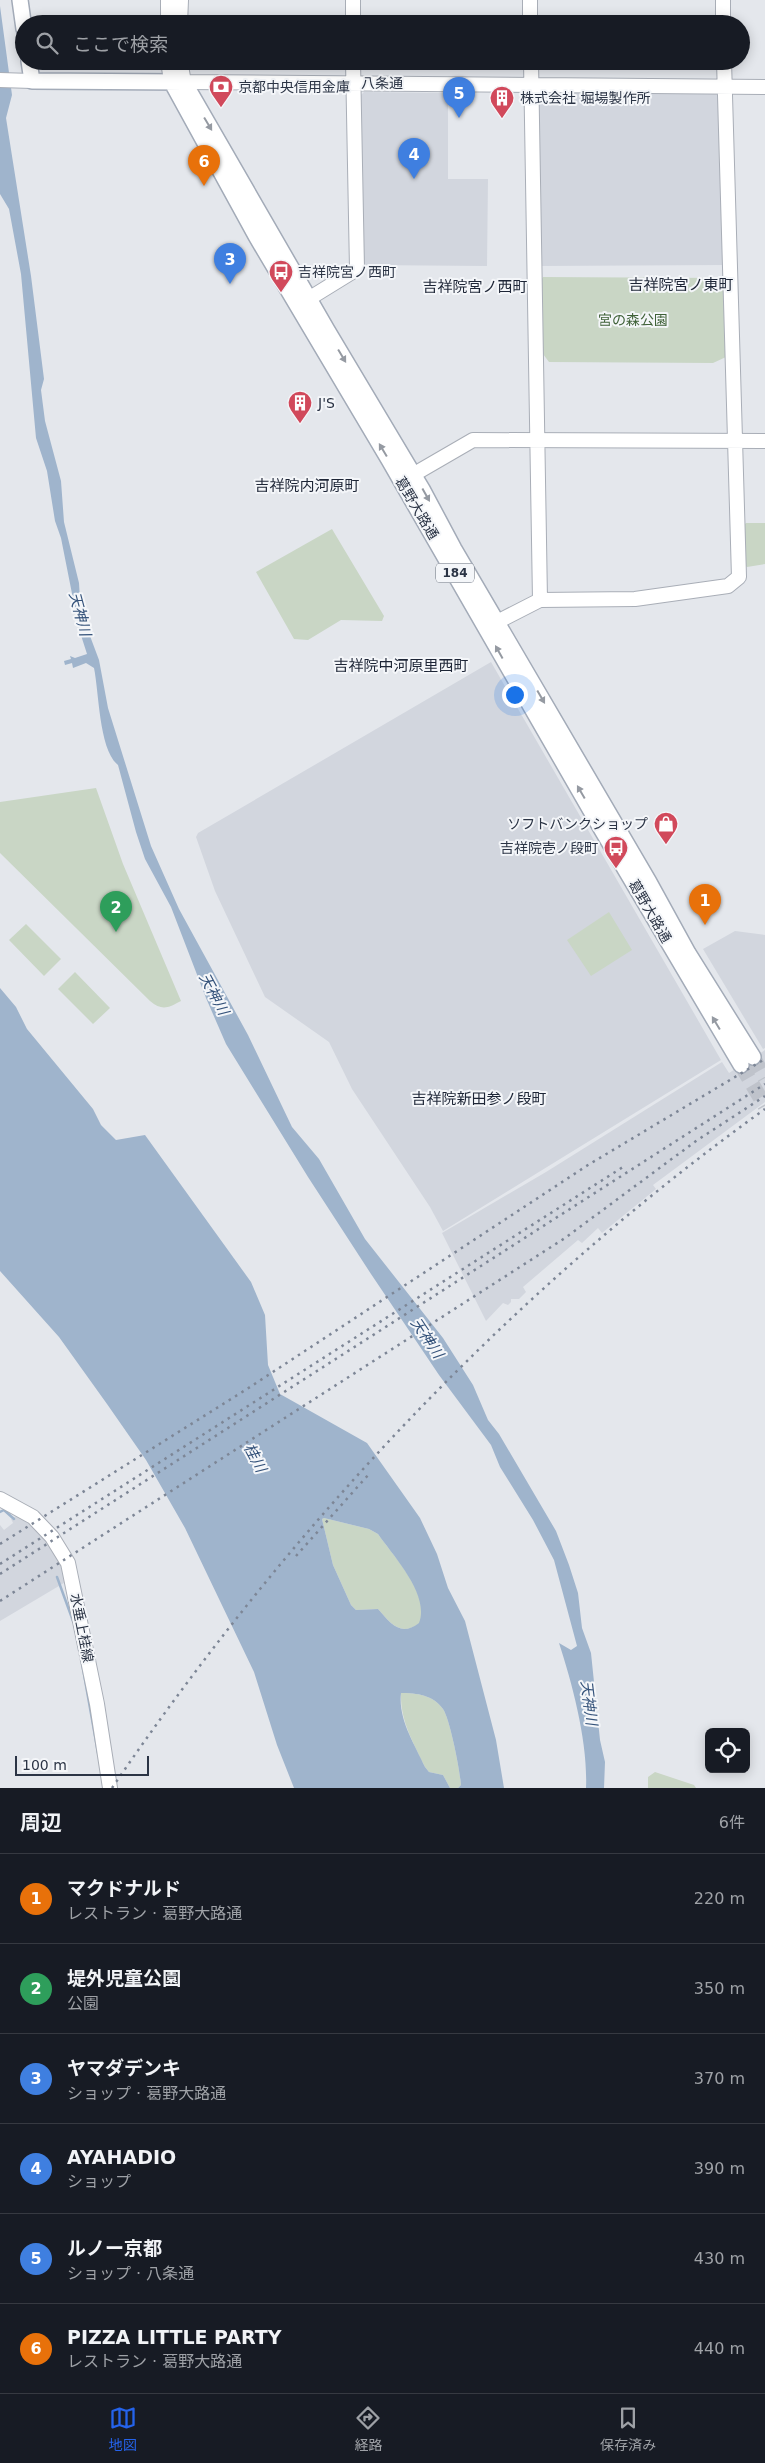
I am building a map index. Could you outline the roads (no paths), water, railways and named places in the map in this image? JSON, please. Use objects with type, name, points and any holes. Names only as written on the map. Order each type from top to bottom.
[{"type":"main road","points":[[20,0],[22,15]]},
{"type":"main road","points":[[26,80],[28,70]]},
{"type":"main road","name":"八条通","points":[[26,80],[178,81]]},
{"type":"main road","name":"葛野大路通","points":[[178,81],[310,298],[320,333]]},
{"type":"main road","name":"葛野大路通","points":[[178,81],[256,236],[296,306],[320,333],[366,409],[449,551],[602,830],[747,1061],[688,952],[497,622],[449,551]]},
{"type":"main road","points":[[256,236],[269,228]]},
{"type":"main road","points":[[296,306],[310,298]]},
{"type":"street","points":[[168,0],[168,15]]},
{"type":"street","points":[[180,15],[181,0]]},
{"type":"street","points":[[353,0],[353,15]]},
{"type":"street","points":[[530,0],[530,15]]},
{"type":"street","points":[[723,0],[723,15]]},
{"type":"street","points":[[172,70],[178,81]]},
{"type":"street","points":[[178,81],[179,70]]},
{"type":"street","points":[[310,298],[357,269],[353,70]]},
{"type":"street","points":[[531,70],[540,600]]},
{"type":"street","points":[[497,622],[540,600],[635,598],[728,586],[739,577],[724,70]]},
{"type":"street","name":"八条通","points":[[0,80],[26,80]]},
{"type":"street","name":"八条通","points":[[178,81],[765,87]]},
{"type":"street","points":[[407,478],[472,440],[765,441]]},
{"type":"street","name":"水垂上桂線","points":[[0,1498],[33,1517],[52,1537],[68,1563],[97,1704],[110,1788]]},
{"type":"water","name":"天神川","points":[[0,6],[12,95],[6,118],[31,276],[44,379],[41,390],[45,421],[61,481],[64,522],[79,583],[80,599],[84,608],[84,620],[99,660],[108,708],[151,846],[179,909],[248,1035],[292,1127],[319,1159],[365,1239],[443,1338],[473,1385],[488,1420],[499,1434],[556,1531],[578,1593],[582,1628],[591,1653],[600,1740],[605,1762],[604,1788],[586,1788],[585,1752],[582,1734],[574,1696],[559,1643],[571,1650],[577,1646],[554,1560],[533,1520],[500,1467],[491,1445],[439,1375],[371,1274],[308,1177],[226,1044],[171,907],[145,859],[118,765],[112,758],[103,734],[94,668],[86,663],[73,668],[72,663],[65,665],[64,661],[71,659],[70,656],[75,658],[87,654],[79,629],[61,538],[55,521],[47,471],[36,438],[21,274],[9,209],[0,194]]},
{"type":"water","name":"桂川","points":[[0,988],[16,1007],[27,1029],[93,1109],[101,1125],[116,1140],[145,1135],[251,1282],[265,1315],[268,1365],[280,1394],[367,1443],[420,1518],[437,1554],[448,1588],[465,1621],[496,1740],[504,1788],[458,1788],[461,1785],[457,1757],[449,1723],[443,1709],[430,1698],[401,1693],[404,1722],[425,1767],[429,1772],[443,1775],[450,1788],[294,1788],[277,1745],[254,1672],[185,1528],[146,1460],[59,1337],[0,1271]],"holes":[[[322,1519],[369,1529],[378,1534],[401,1565],[415,1589],[421,1612],[419,1623],[413,1627],[402,1629],[392,1624],[378,1609],[356,1610],[351,1605],[333,1565]]]},
{"type":"waterway","points":[[0,1512],[4,1510],[14,1519]]},
{"type":"waterway","points":[[57,1577],[73,1621]]},
{"type":"waterway","points":[[82,1663],[98,1753]]},
{"type":"tunnel","points":[[753,1057],[765,1078]]},
{"type":"tunnel","points":[[741,1065],[765,1106]]},
{"type":"railway","points":[[0,1544],[247,1389],[588,1165],[765,1059]]},
{"type":"railway","points":[[0,1574],[765,1084]]},
{"type":"railway","points":[[0,1601],[565,1238],[696,1141],[765,1096]]},
{"type":"railway","points":[[112,1788],[180,1692],[253,1598],[329,1507],[409,1420],[493,1336],[580,1256],[671,1180],[765,1109]]},
{"type":"railway","points":[[0,1564],[623,1167]]},
{"type":"railway","points":[[296,1556],[369,1474]]},
{"type":"place","name":"京都中央信用金庫","points":[[221,108]]},
{"type":"place","name":"ルノー京都","points":[[459,118]]},
{"type":"place","name":"株式会社 堀場製作所","points":[[502,119]]},
{"type":"place","name":"AYAHADIO","points":[[414,179]]},
{"type":"place","name":"PIZZA LITTLE PARTY","points":[[204,186]]},
{"type":"place","name":"ヤマダデンキ","points":[[230,284]]},
{"type":"place","name":"吉祥院宮ノ西町","points":[[281,293]]},
{"type":"place","name":"J'S","points":[[300,424]]},
{"type":"place","name":"ソフトバンクショップ","points":[[666,845]]},
{"type":"place","name":"吉祥院壱ノ段町","points":[[616,869]]},
{"type":"place","name":"マクドナルド","points":[[705,925]]},
{"type":"place","name":"堤外児童公園","points":[[116,932]]},
{"type":"district","name":"吉祥院宮ノ東町","points":[[681,285]]},
{"type":"district","name":"吉祥院宮ノ西町","points":[[475,287]]},
{"type":"district","name":"吉祥院内河原町","points":[[307,486]]},
{"type":"district","name":"吉祥院中河原里西町","points":[[401,666]]},
{"type":"district","name":"吉祥院新田参ノ段町","points":[[479,1099]]},
{"type":"park label","name":"宮の森公園","points":[[633,320]]}]
